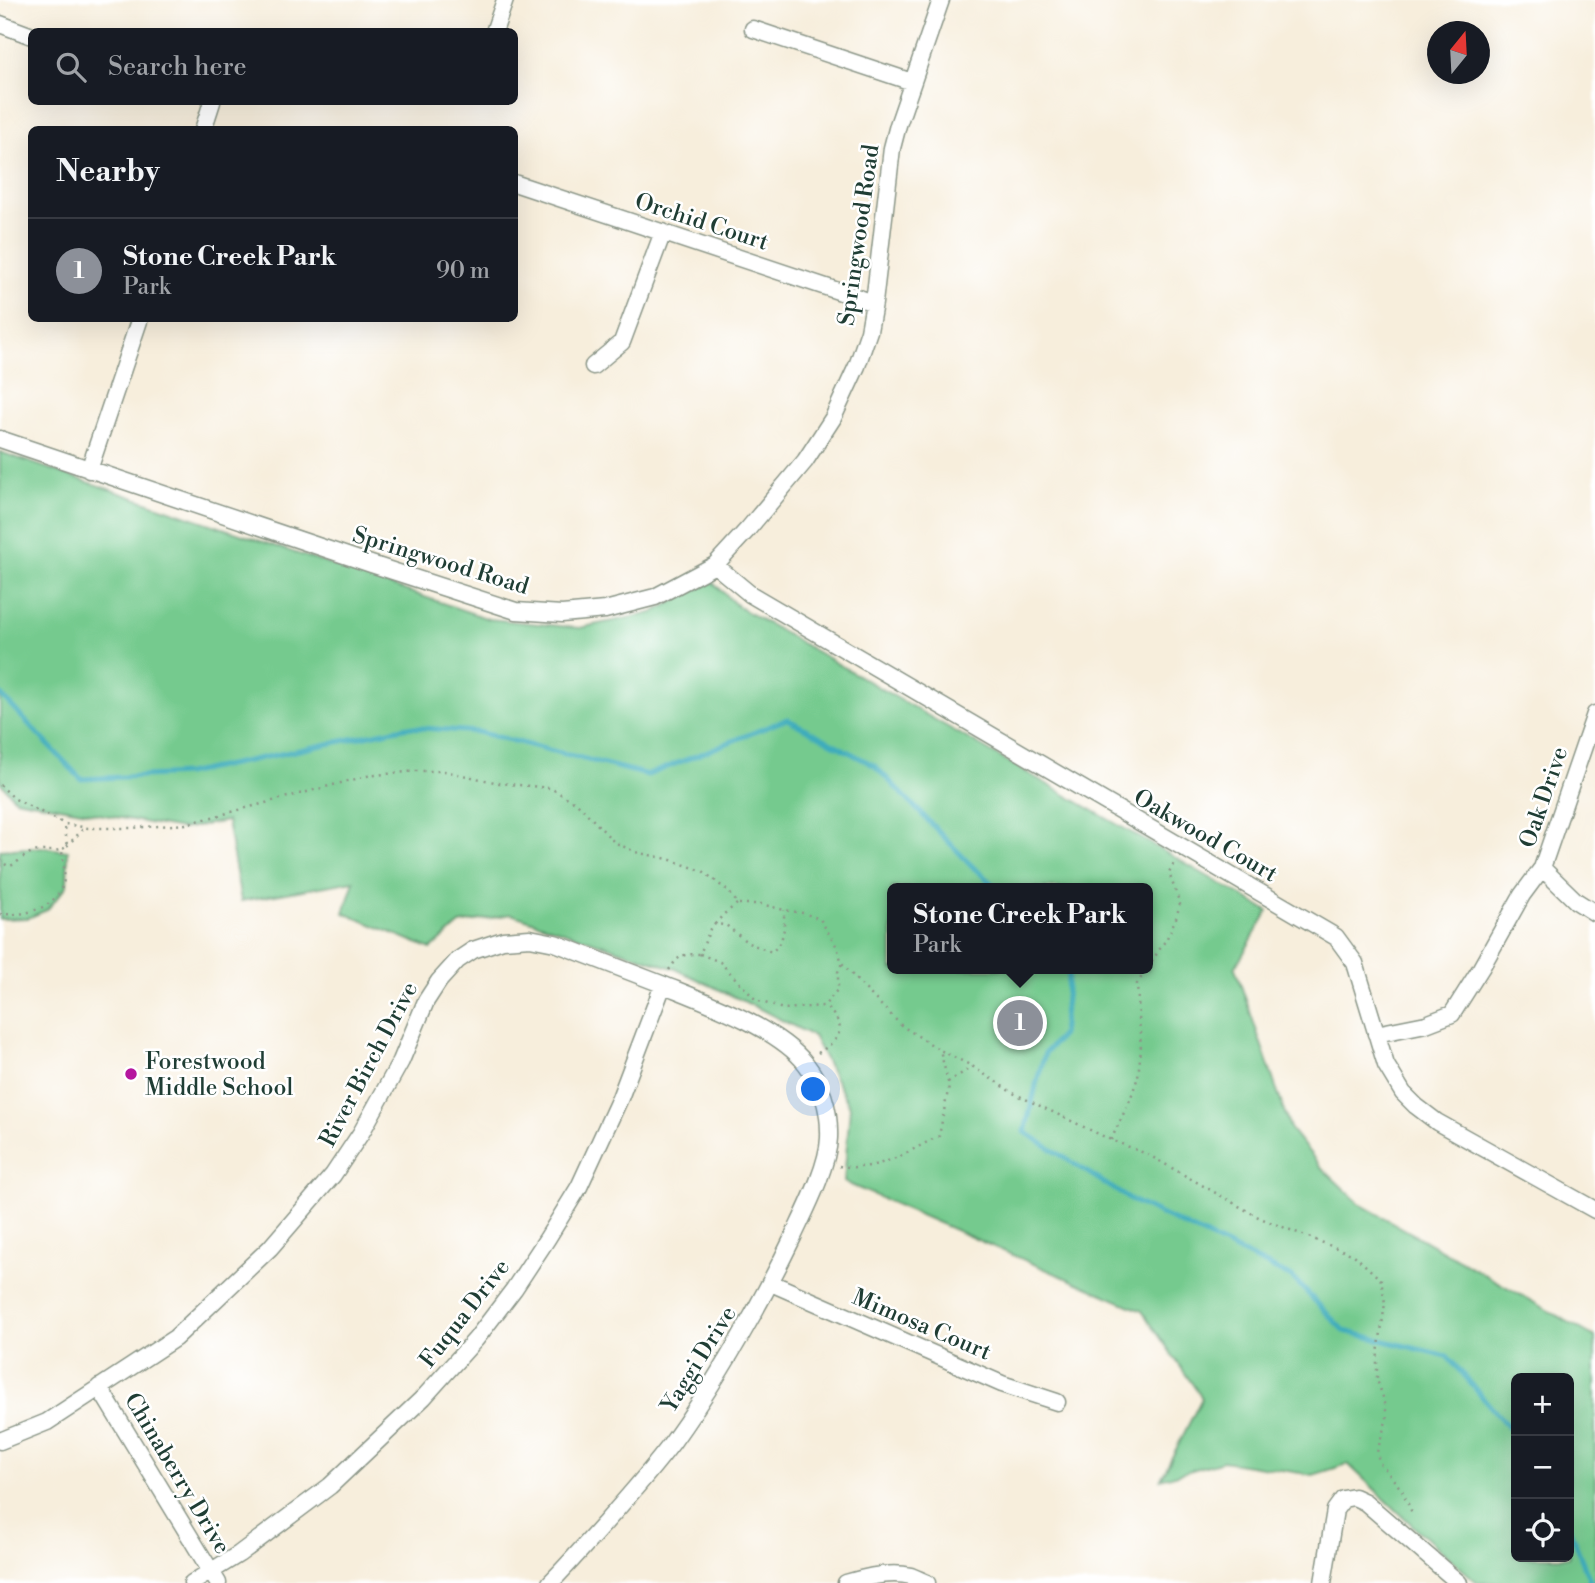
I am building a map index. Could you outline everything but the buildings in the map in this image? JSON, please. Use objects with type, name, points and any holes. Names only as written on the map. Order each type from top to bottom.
[{"type":"street","points":[[495,28],[505,0]]},
{"type":"street","name":"Springwood Road","points":[[0,439],[516,611],[562,614],[605,610],[655,597],[715,565],[805,461],[833,418],[857,366],[869,331],[892,148],[941,0]]},
{"type":"street","points":[[0,24],[28,34]]},
{"type":"street","points":[[753,29],[912,82]]},
{"type":"street","points":[[204,126],[211,105]]},
{"type":"street","name":"Orchid Court","points":[[518,184],[874,303]]},
{"type":"street","points":[[593,366],[622,342],[663,232]]},
{"type":"street","points":[[89,470],[139,322]]},
{"type":"street","name":"Oakwood Court","points":[[715,565],[750,594],[1336,937],[1355,962],[1386,1065],[1416,1106],[1437,1122],[1595,1210]]},
{"type":"street","name":"Oak Drive","points":[[1595,714],[1542,868],[1576,901],[1595,913]]},
{"type":"street","points":[[1376,1034],[1426,1024],[1452,1014],[1522,894],[1542,868]]},
{"type":"street","name":"River Birch Drive","points":[[0,1441],[47,1422],[175,1338],[270,1248],[333,1175],[361,1133],[401,1061],[426,1000],[458,960],[473,950],[503,940],[530,938],[555,943],[666,978],[792,1048],[820,1086],[826,1099],[829,1128]]},
{"type":"street","name":"Fuqua Drive","points":[[192,1583],[214,1578],[239,1554],[330,1486],[424,1397],[477,1339],[514,1290],[579,1187],[620,1098],[666,978]]},
{"type":"street","name":"Yaggi Drive","points":[[550,1583],[638,1485],[701,1401],[771,1283],[807,1207],[826,1156],[829,1128]]},
{"type":"street","name":"Mimosa Court","points":[[771,1283],[1002,1384],[1058,1402]]},
{"type":"street","name":"Chinaberry Drive","points":[[99,1387],[214,1578]]},
{"type":"street","points":[[1323,1583],[1335,1510],[1343,1499],[1354,1496],[1365,1502],[1459,1583]]},
{"type":"street","points":[[846,1583],[866,1576],[885,1575],[909,1576],[927,1583]]},
{"type":"path","points":[[0,785],[15,799],[65,824],[131,828],[186,824],[367,776],[415,771],[444,771],[499,783],[550,788],[577,803],[614,842],[635,852],[668,859],[703,871],[729,892],[738,904]]},
{"type":"path","points":[[65,824],[67,846]]},
{"type":"path","points":[[0,859],[10,867],[24,855],[35,851],[62,851],[86,827]]},
{"type":"path","points":[[0,914],[33,912],[50,903],[64,881],[62,851]]},
{"type":"path","points":[[1153,959],[1167,938],[1180,904],[1169,873],[1176,859]]},
{"type":"path","points":[[700,954],[710,929],[738,904],[761,904],[820,919],[837,947],[842,962],[859,983],[902,1026],[940,1050],[972,1066],[1011,1092],[1111,1140],[1147,1154],[1260,1218],[1354,1255],[1381,1280],[1385,1303],[1377,1380],[1387,1418],[1377,1452],[1379,1462],[1402,1490],[1412,1513]]},
{"type":"path","points":[[715,924],[726,925],[748,943],[772,952],[783,936],[784,910]]},
{"type":"path","points":[[724,915],[726,925]]},
{"type":"path","points":[[666,978],[675,960],[684,954],[700,954],[720,962],[756,1000],[783,1009],[824,1006],[838,989],[838,972],[842,962]]},
{"type":"path","points":[[1111,1140],[1138,1077],[1141,1049],[1137,984],[1144,974]]},
{"type":"path","points":[[818,1053],[838,1037],[840,1025],[838,1019],[824,1006]]},
{"type":"path","points":[[839,1166],[858,1169],[883,1164],[939,1136],[949,1086],[940,1050]]},
{"type":"path","points":[[948,1082],[972,1066]]},
{"type":"green space","points":[[0,452],[489,619],[579,628],[652,613],[712,581],[737,606],[1268,911],[1235,968],[1290,1128],[1321,1167],[1360,1204],[1595,1337],[1595,1583],[1478,1583],[1348,1464],[1313,1475],[1223,1461],[1161,1479],[1202,1398],[1142,1311],[844,1182],[850,1107],[813,1036],[676,969],[511,914],[460,924],[431,949],[344,913],[354,881],[241,901],[227,821],[182,829],[15,799],[0,782]]},
{"type":"green space","points":[[42,847],[68,851],[67,886],[47,910],[28,918],[0,919],[0,850]]},
{"type":"waterway","points":[[0,694],[81,779],[186,774],[408,727],[478,732],[648,775],[787,719],[875,766],[991,883]]},
{"type":"waterway","points":[[1068,974],[1062,1035],[1045,1053],[1025,1132],[1129,1199],[1292,1277],[1344,1331],[1447,1356],[1511,1430]]},
{"type":"waterway","points":[[1574,1540],[1591,1583]]},
{"type":"place","name":"Stone Creek Park","points":[[1020,1023]]},
{"type":"place","name":"Forestwood Middle School","points":[[131,1074]]}]
